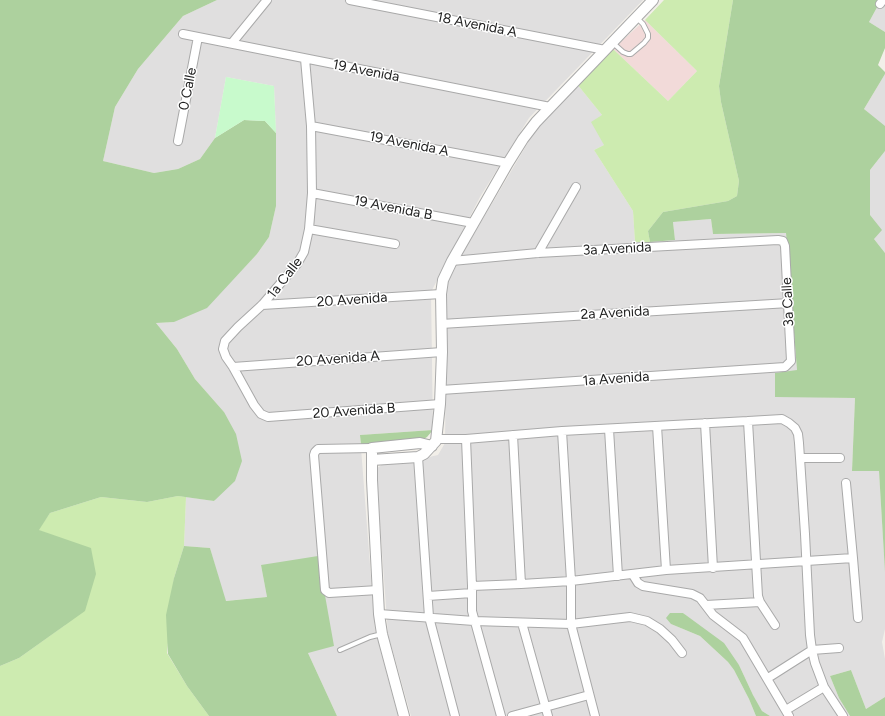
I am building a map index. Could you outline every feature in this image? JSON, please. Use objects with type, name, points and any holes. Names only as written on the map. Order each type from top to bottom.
[{"type":"street","points":[[232,43],[267,0]]},
{"type":"street","name":"18 Avenida A","points":[[350,0],[604,50]]},
{"type":"street","points":[[372,460],[418,457],[424,454],[434,442],[441,390],[441,294],[443,280],[452,261],[508,163],[524,139],[550,107],[653,0]]},
{"type":"street","name":"19 Avenida","points":[[183,34],[550,107]]},
{"type":"street","name":"0 Calle","points":[[178,141],[198,37]]},
{"type":"street","name":"1a Calle","points":[[268,417],[261,414],[254,404],[226,357],[223,349],[225,341],[281,284],[304,252],[309,229],[312,193],[311,126],[305,59]]},
{"type":"street","name":"19 Avenida A","points":[[311,126],[508,163]]},
{"type":"street","points":[[538,253],[576,187]]},
{"type":"street","name":"19 Avenida B","points":[[312,193],[473,223]]},
{"type":"street","points":[[309,229],[395,244]]},
{"type":"street","name":"3a Avenida","points":[[452,261],[538,253],[778,240],[783,241]]},
{"type":"street","name":"3a Calle","points":[[783,241],[785,246],[789,303],[790,363]]},
{"type":"street","name":"20 Avenida","points":[[262,305],[441,294]]},
{"type":"street","name":"2a Avenida","points":[[441,324],[789,303]]},
{"type":"street","name":"20 Avenida A","points":[[233,368],[442,352]]},
{"type":"street","name":"1a Avenida","points":[[441,390],[785,367],[790,363]]},
{"type":"street","name":"20 Avenida B","points":[[268,417],[440,404]]},
{"type":"street","points":[[378,590],[329,593],[325,590],[314,455],[318,449],[372,448],[513,434],[782,420],[795,428],[798,434],[812,650],[824,687],[844,716]]},
{"type":"street","points":[[748,421],[756,565],[760,602],[775,625]]},
{"type":"street","points":[[705,423],[713,568]]},
{"type":"street","points":[[657,426],[666,570]]},
{"type":"street","points":[[609,429],[618,576]]},
{"type":"street","points":[[562,431],[571,624],[588,695],[595,716]]},
{"type":"street","points":[[513,434],[521,584]]},
{"type":"street","points":[[466,439],[472,612],[501,716]]},
{"type":"street","points":[[372,448],[379,614],[382,634],[404,716]]},
{"type":"street","points":[[418,457],[429,617],[455,716]]},
{"type":"street","points":[[800,458],[840,458]]},
{"type":"street","points":[[846,483],[858,618]]},
{"type":"street","points":[[428,596],[472,589],[633,575],[666,570],[853,558]]},
{"type":"street","points":[[633,575],[638,583],[643,586],[692,594],[700,598],[713,615],[743,638],[768,678],[787,713],[824,687]]},
{"type":"street","points":[[706,605],[760,602]]},
{"type":"street","points":[[379,614],[474,621],[571,624],[630,617],[646,621],[660,629],[672,640],[682,653]]},
{"type":"street","points":[[522,623],[548,716]]},
{"type":"street","points":[[768,678],[812,650],[839,648]]},
{"type":"street","points":[[512,716],[588,695]]},
{"type":"lane","points":[[612,42],[623,52],[628,54],[631,54],[636,50],[648,38],[648,34],[643,24],[637,18]]},
{"type":"lane","points":[[340,650],[370,637],[382,634]]},
{"type":"shaded area","points":[[217,0],[643,0],[529,118],[480,197],[431,292],[433,430],[360,435],[375,630],[398,716],[337,716],[308,653],[261,565],[267,597],[225,601],[210,548],[184,546],[186,497],[215,501],[224,412],[195,379],[177,349],[156,323],[174,322],[239,273],[257,254],[269,237],[276,206],[276,133],[274,86],[226,77],[215,138],[200,159],[178,169],[154,173],[103,161],[115,107],[138,69],[183,16]]},
{"type":"shaded area","points":[[881,0],[885,0],[885,32],[869,22]]},
{"type":"shaded area","points":[[645,20],[697,71],[668,101],[613,49]]},
{"type":"shaded area","points":[[885,74],[885,126],[884,127],[864,109]]},
{"type":"shaded area","points":[[577,84],[602,115],[604,145],[594,150],[633,211],[635,242],[675,240],[673,222],[711,219],[713,234],[786,233],[797,370],[775,396],[855,398],[852,471],[879,470],[885,572],[885,629],[882,642],[885,659],[885,697],[866,709],[851,670],[830,676],[839,698],[850,716],[770,716],[762,711],[739,665],[683,613],[671,624],[700,636],[728,662],[734,670],[756,716],[411,716],[388,634],[376,469],[383,464],[412,461],[438,455],[445,443],[447,280],[536,129]]},
{"type":"shaded area","points":[[885,151],[885,253],[874,239],[870,215],[870,170]]},
{"type":"green space","points":[[0,0],[217,0],[183,16],[138,69],[115,107],[103,161],[154,173],[178,169],[200,159],[215,138],[244,120],[265,121],[276,133],[276,206],[269,237],[257,254],[207,308],[174,322],[156,323],[177,349],[195,379],[224,412],[236,434],[242,461],[235,481],[214,501],[178,496],[147,502],[101,497],[50,513],[39,530],[91,548],[96,574],[85,611],[19,658],[0,666]]},
{"type":"green space","points":[[664,0],[733,0],[719,86],[721,102],[739,181],[737,196],[728,201],[663,212],[648,231],[650,242],[635,242],[633,211],[594,150],[604,145],[591,122],[602,115],[577,84],[613,49],[668,101],[697,71],[645,20]]},
{"type":"green space","points":[[733,0],[881,0],[869,22],[885,32],[885,48],[878,65],[885,72],[885,74],[864,109],[885,126],[885,151],[870,170],[870,215],[882,230],[874,239],[885,253],[885,572],[879,471],[852,471],[855,398],[775,397],[775,373],[797,370],[786,233],[713,234],[711,219],[673,222],[675,240],[650,242],[648,231],[663,212],[728,201],[737,196],[739,181],[721,102],[719,86]]},
{"type":"green space","points":[[226,77],[274,86],[276,133],[265,121],[244,120],[215,138]]},
{"type":"green space","points":[[433,430],[427,437],[419,442],[361,445],[360,435]]},
{"type":"green space","points":[[178,496],[186,497],[184,546],[174,578],[167,653],[187,686],[209,716],[0,716],[0,666],[19,658],[65,625],[56,537],[38,530],[50,513],[101,497],[147,502]]},
{"type":"green space","points":[[184,546],[210,548],[226,601],[267,597],[261,565],[318,556],[334,646],[308,653],[337,716],[209,716],[187,686],[168,654],[166,615],[174,578]]},
{"type":"green space","points":[[670,613],[683,613],[724,643],[739,665],[762,711],[770,716],[756,716],[734,670],[728,662],[700,636],[671,624],[666,618]]},
{"type":"green space","points":[[851,670],[866,709],[885,697],[885,716],[850,716],[839,698],[830,676]]}]
